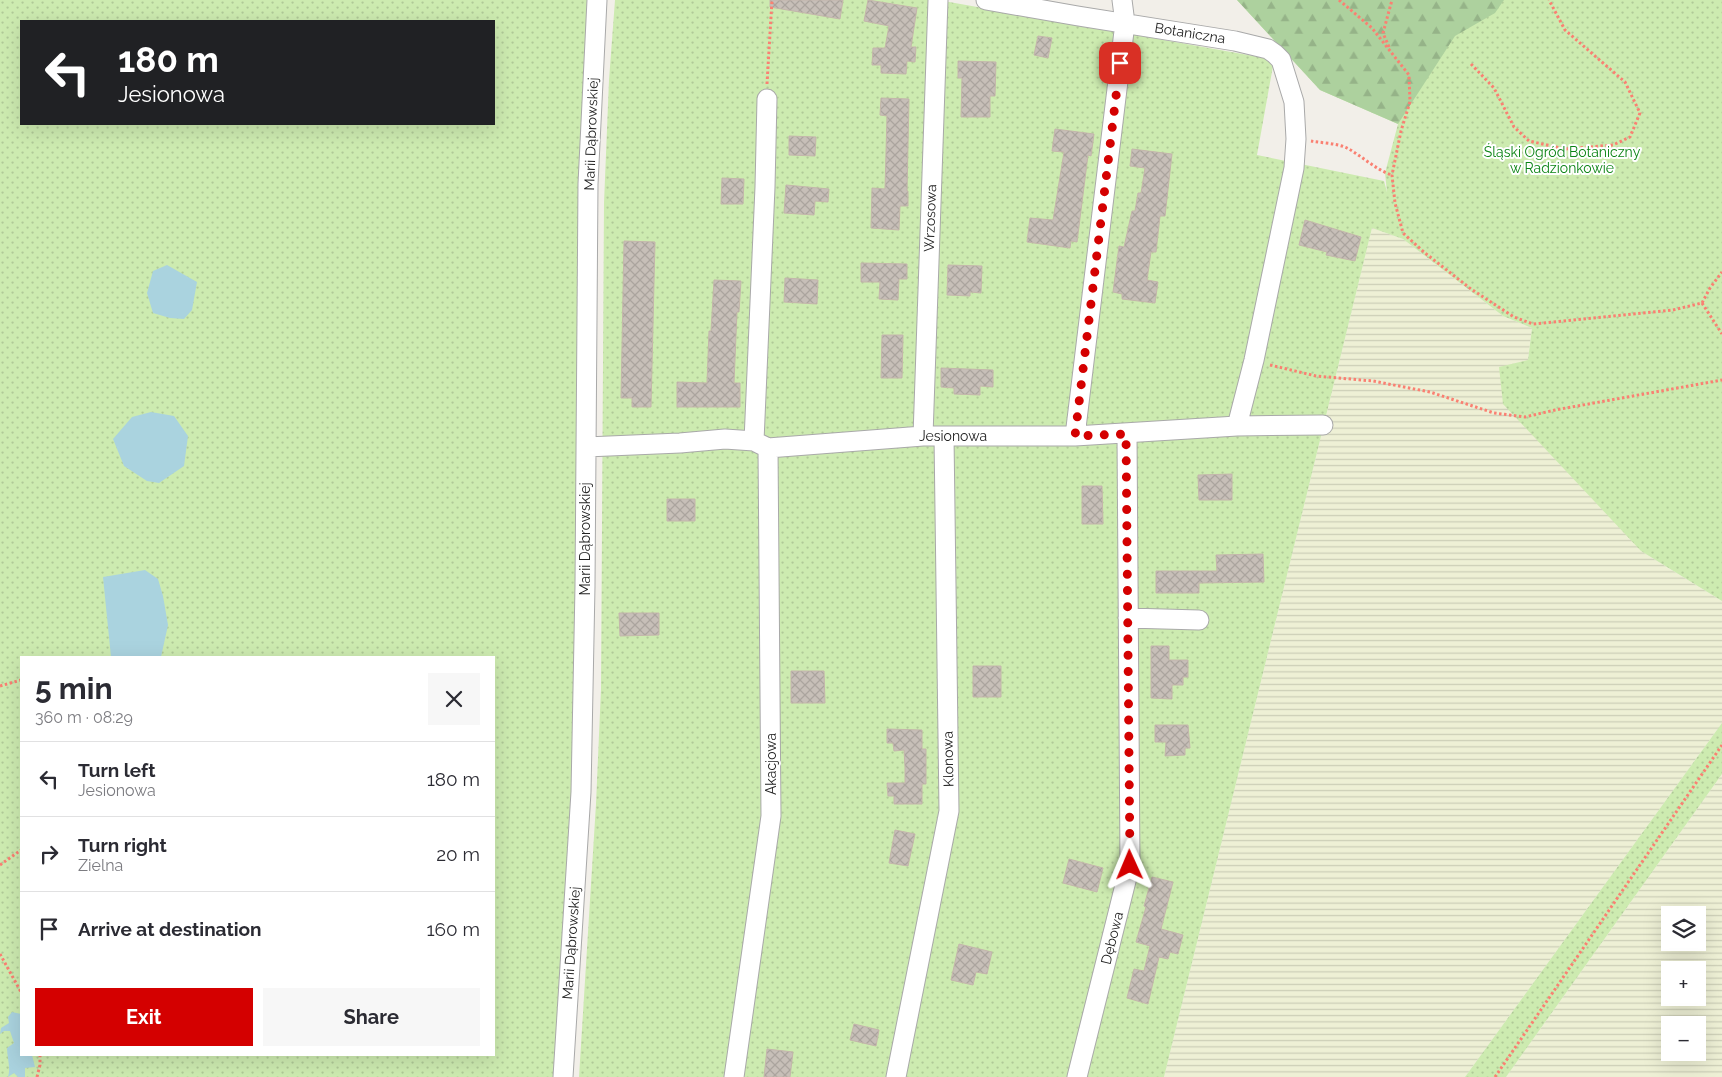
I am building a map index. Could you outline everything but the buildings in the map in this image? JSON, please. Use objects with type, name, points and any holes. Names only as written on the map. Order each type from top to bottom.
[{"type":"street","name":"Marii Dąbrowskiej","points":[[563,1077],[581,792],[585,586],[588,184],[597,0]]},
{"type":"street","name":"Wrzosowa","points":[[923,436],[938,0]]},
{"type":"street","name":"Botaniczna","points":[[986,0],[1235,41],[1268,49],[1281,60],[1294,102],[1296,139],[1294,168],[1254,360],[1237,426]]},
{"type":"street","points":[[1075,436],[1125,23],[1122,0]]},
{"type":"street","name":"Akacjowa","points":[[734,1077],[771,816],[761,445],[767,99]]},
{"type":"street","name":"Jesionowa","points":[[586,447],[671,444],[725,439],[761,445],[923,436],[1075,436],[1237,426],[1323,425]]},
{"type":"street","name":"Dębowa","points":[[1077,1077],[1130,865],[1126,434]]},
{"type":"street","name":"Klonowa","points":[[896,1077],[949,811],[944,436]]},
{"type":"street","points":[[1128,618],[1199,620]]},
{"type":"path","points":[[767,99],[772,0]]},
{"type":"path","points":[[1339,0],[1372,28],[1409,75],[1410,102],[1392,175],[1395,203],[1403,233],[1471,289],[1514,317],[1533,324],[1673,310],[1702,303],[1722,272]]},
{"type":"path","points":[[1391,52],[1383,33],[1392,0]]},
{"type":"path","points":[[1471,64],[1494,88],[1514,127],[1529,141],[1565,149],[1613,145],[1630,137],[1640,114],[1625,82],[1565,30],[1549,0]]},
{"type":"path","points":[[1296,139],[1344,147],[1365,158],[1385,173],[1392,175]]},
{"type":"path","points":[[1702,303],[1722,334]]},
{"type":"path","points":[[1254,360],[1316,376],[1373,381],[1430,392],[1494,413],[1525,417],[1722,380]]},
{"type":"path","points":[[0,686],[20,680]]},
{"type":"path","points":[[1495,1077],[1722,745]]},
{"type":"path","points":[[0,866],[20,851]]},
{"type":"path","points":[[0,954],[20,990]]},
{"type":"path","points":[[37,1077],[40,1056]]},
{"type":"green space","points":[[0,0],[587,0],[580,197],[574,758],[553,1077],[0,1077]]},
{"type":"green space","name":"Śląski Ogród Botaniczny w Radzionkowie","points":[[615,0],[938,0],[1265,58],[1273,66],[1257,155],[1384,181],[1387,192],[1385,173],[1398,124],[1320,90],[1237,0],[1722,0],[1722,601],[1641,551],[1503,404],[1499,367],[1528,360],[1532,328],[1503,316],[1403,239],[1372,228],[1164,1077],[579,1077],[596,804],[601,689],[604,203],[609,80]]},
{"type":"green space","points":[[1237,0],[1504,0],[1495,13],[1455,36],[1398,124],[1320,90]]},
{"type":"green space","points":[[1372,228],[1403,239],[1503,316],[1532,328],[1528,360],[1641,551],[1722,601],[1722,723],[1465,1077],[1164,1077]]},
{"type":"green space","points":[[1722,723],[1722,774],[1506,1077],[1465,1077]]},
{"type":"green space","points":[[1722,774],[1722,1077],[1506,1077]]},
{"type":"water","points":[[167,265],[197,282],[192,310],[184,319],[170,318],[153,313],[147,293],[153,271]]},
{"type":"water","points":[[151,412],[174,416],[188,436],[184,466],[159,483],[147,481],[124,466],[113,439],[132,417]]},
{"type":"water","points":[[145,570],[158,579],[168,625],[161,656],[111,656],[103,577]]},
{"type":"water","points":[[12,1012],[20,1014],[20,1056],[32,1056],[35,1067],[25,1068],[25,1077],[18,1077],[14,1073],[8,1077],[7,1048],[14,1043],[10,1031],[4,1031],[0,1034],[1,1028],[9,1023],[8,1017]]},
{"type":"route","points":[[1120,63],[1075,436],[1126,434],[1130,865]]}]
